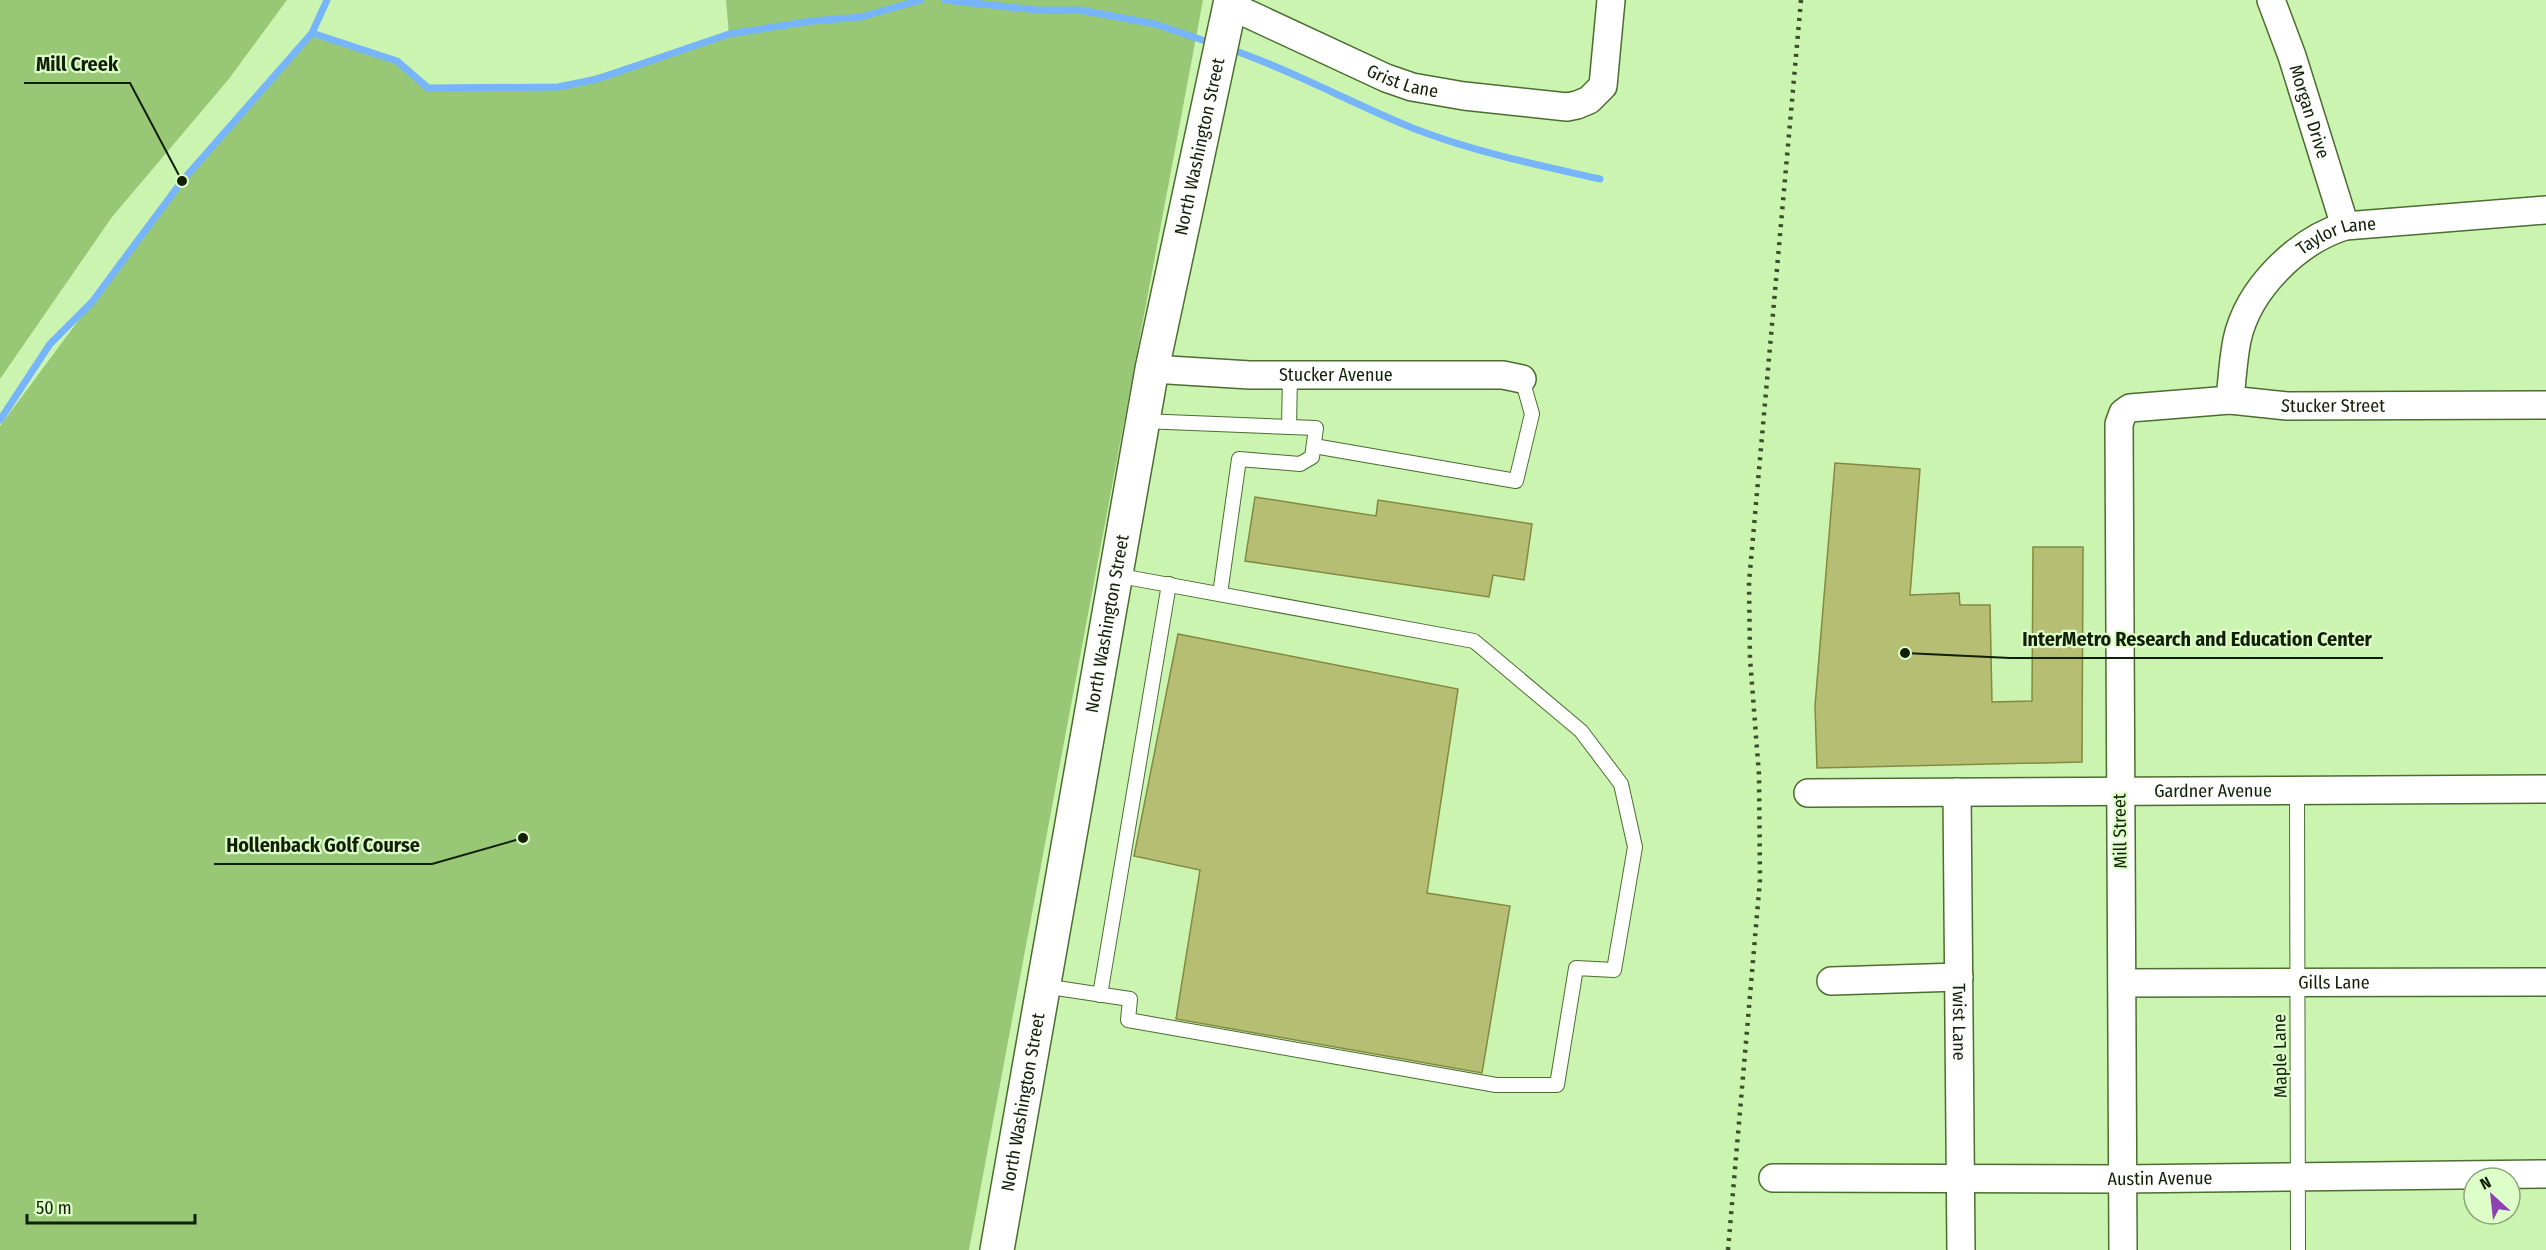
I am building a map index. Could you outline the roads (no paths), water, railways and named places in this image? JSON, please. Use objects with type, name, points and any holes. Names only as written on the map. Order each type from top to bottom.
[{"type":"street","name":"Grist Lane","points":[[1230,3],[1386,78],[1412,87],[1464,96],[1567,107],[1589,100],[1603,86],[1611,0]]},
{"type":"street","name":"Morgan Drive","points":[[2271,0],[2292,56],[2345,226]]},
{"type":"street","name":"North Washington Street","points":[[997,1250],[1142,421],[1230,3]]},
{"type":"street","name":"Taylor Lane","points":[[2230,400],[2237,338],[2258,295],[2270,277],[2308,242],[2326,232],[2345,226],[2546,210]]},
{"type":"street","name":"Stucker Avenue","points":[[1152,369],[1250,375],[1503,375],[1522,379]]},
{"type":"street","name":"Stucker Street","points":[[2123,412],[2130,408],[2230,400],[2287,406],[2546,405]]},
{"type":"street","name":"Mill Street","points":[[2123,412],[2119,424],[2123,1250]]},
{"type":"street","name":"Gardner Avenue","points":[[1808,793],[2546,789]]},
{"type":"street","name":"Twist Lane","points":[[1957,792],[1961,1250]]},
{"type":"street","points":[[1831,981],[1959,977]]},
{"type":"street","name":"Gills Lane","points":[[2122,983],[2546,982]]},
{"type":"street","name":"Austin Avenue","points":[[1773,1178],[2122,1179],[2546,1174]]},
{"type":"lane","points":[[1288,427],[1290,375]]},
{"type":"lane","points":[[1314,446],[1516,481],[1532,414],[1522,379]]},
{"type":"lane","points":[[1142,421],[1316,428],[1312,457],[1300,464],[1239,459],[1220,594]]},
{"type":"lane","points":[[1043,986],[1130,999],[1128,1020],[1496,1085],[1557,1085],[1576,968],[1614,970],[1635,847],[1621,784],[1581,731],[1474,641],[1115,575]]},
{"type":"lane","points":[[1100,995],[1169,584]]},
{"type":"lane","name":"Maple Lane","points":[[2297,789],[2298,1250]]},
{"type":"waterway","points":[[0,420],[50,344],[92,302],[182,181],[312,33],[327,0]]},
{"type":"waterway","points":[[312,33],[397,61],[428,88],[558,87],[597,79],[729,34],[812,21],[861,17],[921,0]]},
{"type":"waterway","points":[[945,0],[1037,10],[1080,10],[1155,24],[1214,44]]},
{"type":"waterway","points":[[1230,49],[1277,67],[1415,129],[1460,145],[1600,179]]},
{"type":"railway","points":[[1728,1250],[1760,880],[1759,775],[1750,658],[1749,582],[1801,0]]},
{"type":"place","name":"Mill Creek","points":[[182,181]]},
{"type":"place","name":"InterMetro Research and Education Center","points":[[1905,653]]},
{"type":"place","name":"Hollenback Golf Course","points":[[523,838]]}]
